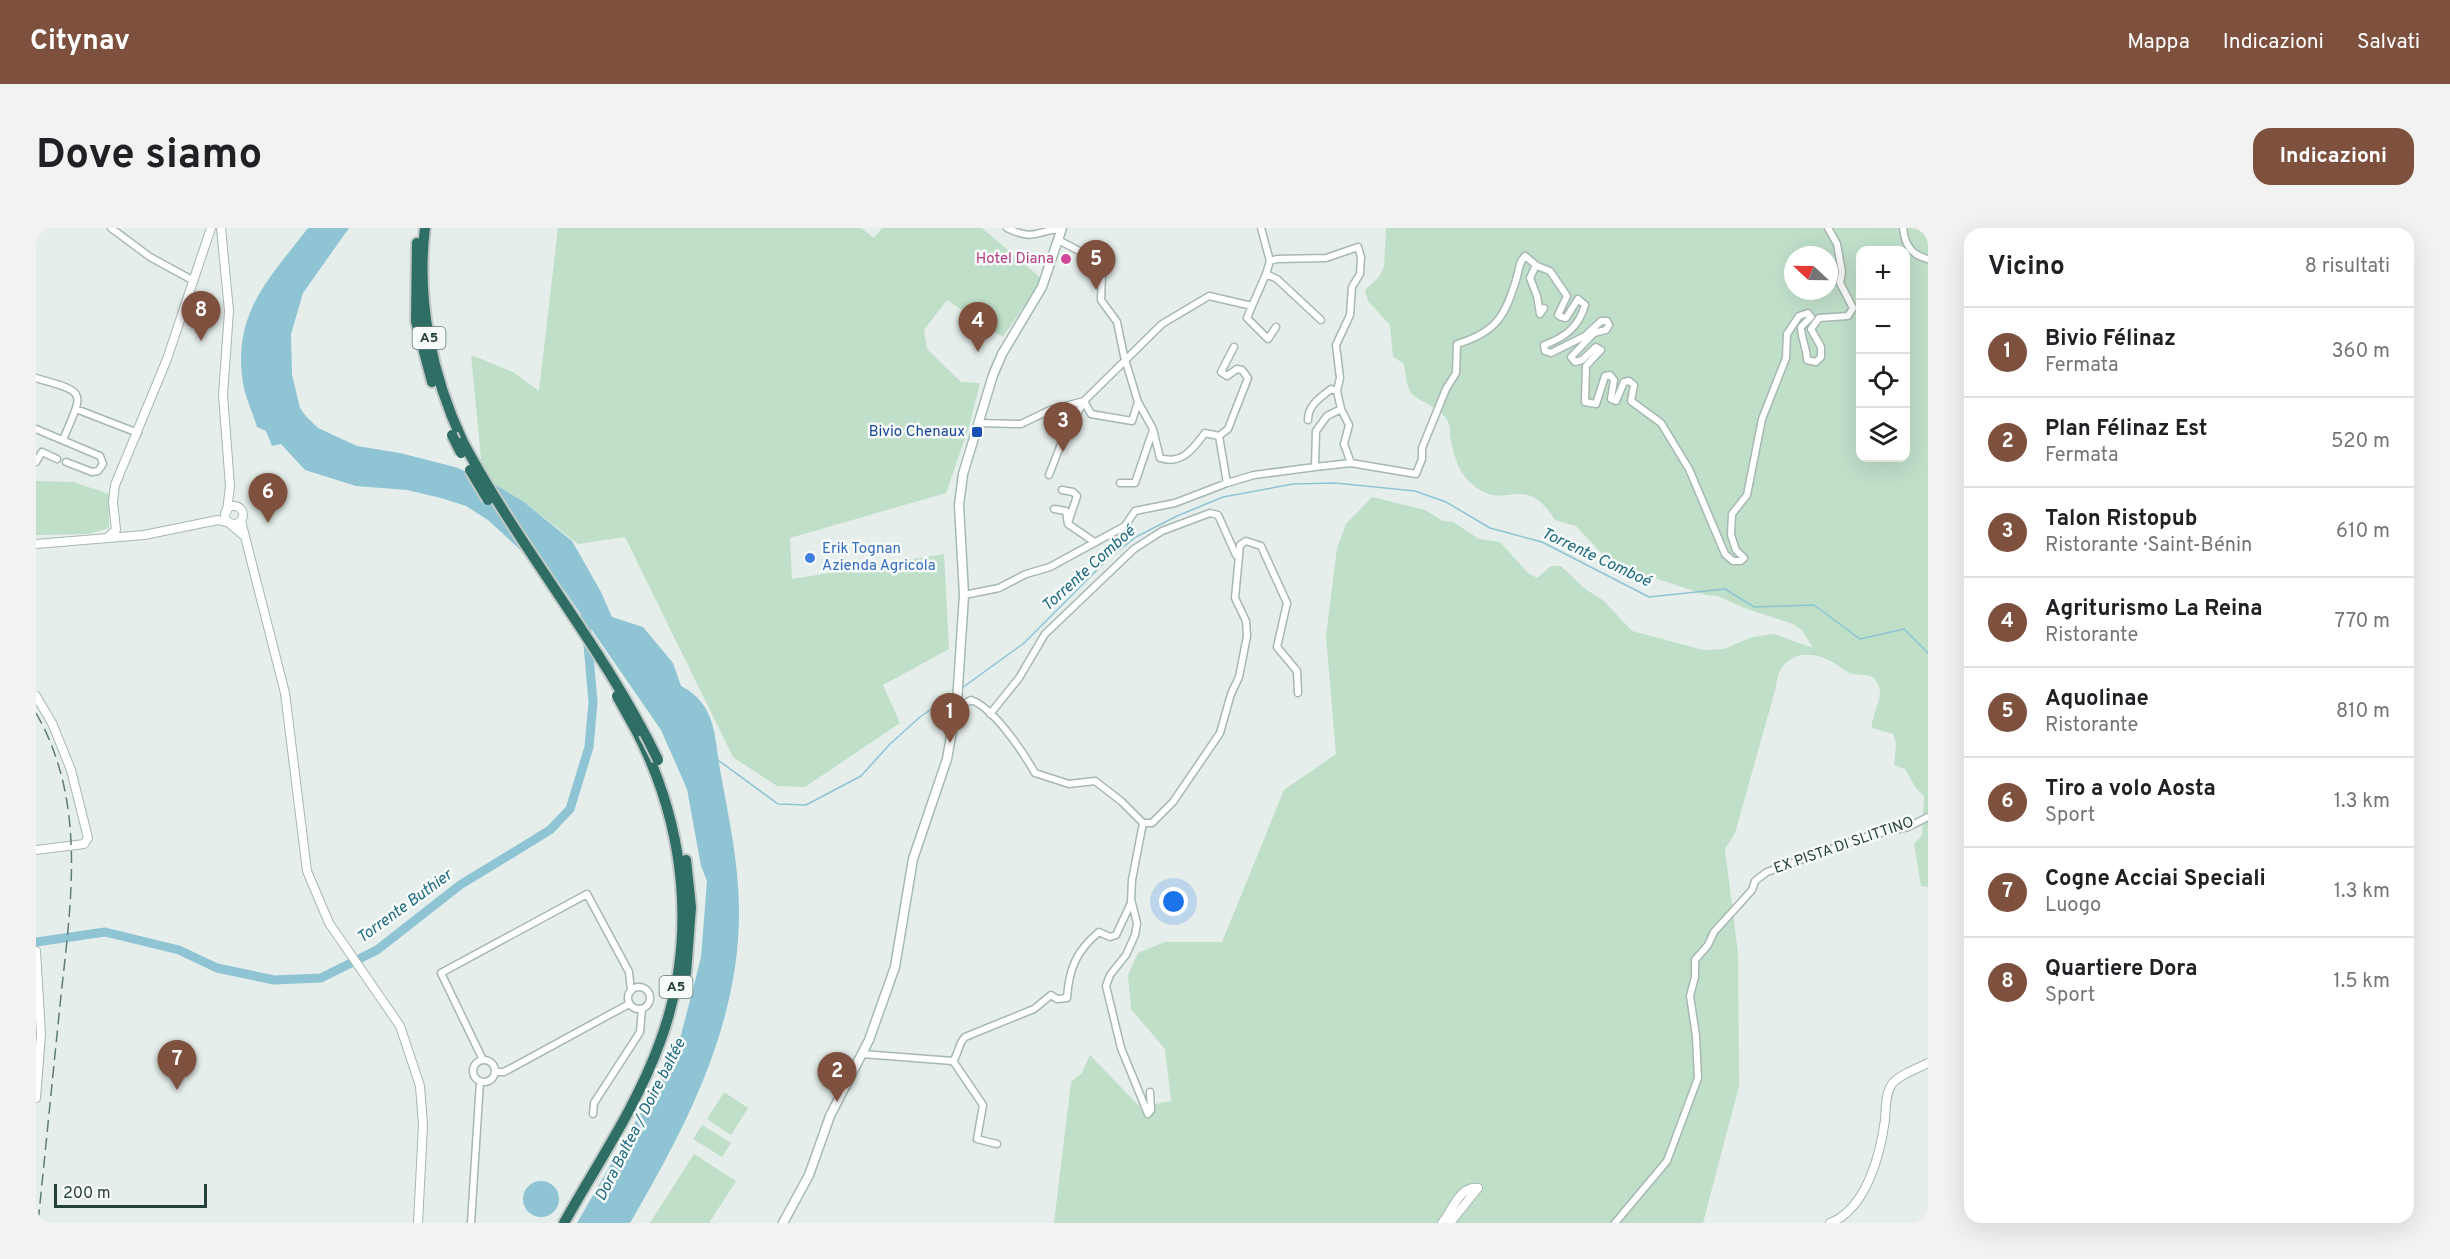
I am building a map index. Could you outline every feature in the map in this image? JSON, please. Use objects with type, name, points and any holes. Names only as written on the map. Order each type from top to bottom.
[{"type":"highway","name":"A5","points":[[418,228],[415,257],[416,321],[432,382],[452,435],[480,486],[637,732],[666,804],[678,858],[683,911],[680,965],[670,1012],[646,1075],[564,1223]]},
{"type":"highway","name":"A5","points":[[425,228],[423,250],[425,314],[440,386],[463,442],[499,504],[636,713],[658,760],[678,820],[690,886],[691,932],[684,986],[677,1015],[656,1070],[572,1223]]},
{"type":"main road","points":[[783,1223],[809,1175],[830,1116],[862,1054],[896,967],[913,859],[942,780],[956,705],[964,594],[960,489],[1002,354],[1042,287],[1061,229]]},
{"type":"street","points":[[111,228],[150,256],[195,281]]},
{"type":"street","points":[[109,536],[116,530],[113,502],[115,485],[138,433],[195,281],[211,228]]},
{"type":"street","points":[[221,228],[229,311],[223,395],[230,486],[227,512],[229,523],[243,535]]},
{"type":"street","points":[[1007,228],[1035,236],[1051,229],[1061,229]]},
{"type":"street","points":[[1261,228],[1270,261],[1247,318],[1268,339],[1276,327]]},
{"type":"street","points":[[964,594],[999,588],[1050,567],[1125,526],[1135,511],[1175,503],[1254,475],[1351,463],[1416,474],[1422,459],[1422,448],[1446,389],[1456,374],[1457,344],[1482,336],[1499,320],[1512,292],[1520,261],[1525,256],[1536,265],[1550,271],[1567,296],[1558,315],[1566,318],[1578,299],[1585,305],[1575,327],[1559,340],[1544,345],[1545,351],[1551,353],[1585,336],[1601,321],[1607,321],[1609,325],[1606,330],[1594,333],[1571,357],[1575,362],[1582,360],[1596,347],[1602,350],[1586,366],[1586,402],[1596,404],[1605,376],[1610,375],[1614,380],[1611,399],[1616,401],[1624,382],[1629,381],[1634,385],[1631,401],[1661,423],[1689,470],[1725,554],[1733,561],[1742,561],[1744,558],[1736,550],[1731,535],[1732,514],[1748,495],[1762,419],[1786,358],[1787,334],[1799,316],[1808,314],[1811,317],[1801,327],[1801,336],[1807,348],[1807,360],[1816,362],[1821,357],[1821,347],[1811,329],[1819,318],[1848,316],[1852,308],[1840,283],[1842,272],[1837,244],[1828,228]]},
{"type":"street","points":[[1904,228],[1908,247],[1920,257],[1928,259]]},
{"type":"street","points":[[1058,240],[1093,258],[1102,275],[1101,300],[1117,322],[1138,402],[1153,429],[1160,458],[1169,460],[1184,457],[1205,433],[1219,436],[1228,429],[1248,378],[1242,370],[1237,369],[1227,376],[1221,372],[1234,347]]},
{"type":"street","points":[[1270,261],[1289,257],[1326,258],[1358,248],[1361,257],[1360,274],[1352,287],[1350,315],[1336,345],[1340,378],[1337,391],[1348,425],[1344,444],[1351,463]]},
{"type":"street","points":[[1536,265],[1530,278],[1537,296],[1540,314],[1544,308]]},
{"type":"street","points":[[1266,274],[1277,279],[1321,320]]},
{"type":"street","points":[[1049,475],[1061,444],[1084,401],[1162,324],[1209,297],[1252,306]]},
{"type":"street","points":[[36,378],[74,390],[78,397],[76,409],[63,440]]},
{"type":"street","points":[[1308,420],[1308,411],[1315,402],[1330,389],[1337,391]]},
{"type":"street","points":[[979,423],[1021,424],[1050,411],[1084,401]]},
{"type":"street","points":[[1084,401],[1091,414],[1132,421],[1138,402]]},
{"type":"street","points":[[76,409],[138,433]]},
{"type":"street","points":[[1315,467],[1316,431],[1327,416],[1341,409]]},
{"type":"street","points":[[36,429],[55,439],[63,440],[100,456],[103,464],[98,471],[92,472],[66,462]]},
{"type":"street","points":[[1120,483],[1135,483],[1153,429]]},
{"type":"street","points":[[1219,436],[1227,483]]},
{"type":"street","points":[[36,462],[42,452],[57,459]]},
{"type":"street","points":[[230,486],[243,516],[241,521],[243,535],[275,648],[285,693],[307,872],[320,908],[400,1026],[410,1050],[420,1086],[423,1125],[418,1223]]},
{"type":"street","points":[[1062,490],[1073,492],[1077,496],[1068,524]]},
{"type":"street","points":[[212,521],[234,507],[240,509]]},
{"type":"street","points":[[1054,509],[1066,511],[1068,524],[1093,542]]},
{"type":"street","points":[[990,714],[1019,678],[1045,634],[1134,549],[1162,531],[1210,513],[1218,515],[1233,543],[1237,558]]},
{"type":"street","points":[[36,544],[144,534],[212,521],[229,523],[241,521]]},
{"type":"street","points":[[115,523],[130,534]]},
{"type":"street","points":[[95,537],[108,532],[115,523]]},
{"type":"street","points":[[36,538],[64,540]]},
{"type":"street","points":[[956,705],[971,699],[982,704],[1025,755],[1035,773],[1070,784],[1095,781],[1121,801],[1143,823],[1152,823],[1173,802],[1220,733],[1230,694],[1239,677],[1247,636],[1246,621],[1235,598],[1237,558],[1240,545],[1252,542],[1261,546],[1287,603],[1277,647],[1297,671],[1298,693]]},
{"type":"street","points":[[36,696],[52,723],[71,770],[88,838],[84,844],[36,850]]},
{"type":"street","name":"EX PISTA DI SLITTINO","points":[[1615,1223],[1667,1161],[1698,1078],[1696,1036],[1690,996],[1695,977],[1695,960],[1708,945],[1714,932],[1752,890],[1755,881],[1767,872],[1870,835],[1908,827],[1928,817]]},
{"type":"street","points":[[953,1061],[965,1037],[1034,1009],[1051,995],[1057,999],[1067,998],[1069,977],[1081,947],[1099,933],[1110,937],[1116,935],[1131,903],[1132,880],[1143,823]]},
{"type":"street","points":[[483,1060],[441,973],[587,894],[628,972],[631,991],[628,997],[630,1004],[642,1009]]},
{"type":"street","points":[[1131,903],[1134,903],[1137,923],[1135,935],[1126,956],[1110,975],[1106,986],[1117,1023],[1116,1034],[1148,1114],[1151,1110],[1150,1092]]},
{"type":"street","points":[[36,951],[41,1034],[36,1098]]},
{"type":"street","points":[[593,1114],[594,1103],[640,1032],[642,1009],[648,1004],[649,993],[639,987],[631,991]]},
{"type":"street","points":[[495,1072],[504,1072],[630,1004]]},
{"type":"street","points":[[862,1054],[953,1061]]},
{"type":"street","points":[[483,1060],[490,1062],[495,1072],[490,1081],[480,1081],[474,1077],[473,1070],[476,1063],[483,1060]]},
{"type":"street","points":[[953,1061],[983,1105],[977,1139],[997,1144]]},
{"type":"street","points":[[1830,1223],[1850,1212],[1861,1194],[1881,1140],[1890,1087],[1900,1077],[1928,1063]]},
{"type":"street","points":[[471,1223],[480,1081]]},
{"type":"street","points":[[1442,1223],[1464,1191],[1470,1187],[1478,1188],[1450,1223]]},
{"type":"green space","points":[[558,228],[861,228],[874,238],[882,228],[982,228],[1042,279],[1003,337],[947,300],[924,330],[927,349],[961,382],[980,383],[969,427],[946,493],[790,538],[792,579],[944,554],[949,649],[883,685],[900,723],[805,787],[777,786],[733,757],[625,537],[578,544],[524,502],[493,483],[482,468],[471,355],[513,372],[539,391]]},
{"type":"green space","points":[[1386,228],[1928,228],[1928,887],[1921,886],[1914,844],[1922,835],[1924,796],[1916,788],[1905,769],[1894,765],[1896,744],[1893,734],[1872,728],[1880,694],[1876,680],[1866,675],[1850,673],[1814,655],[1796,657],[1782,667],[1778,676],[1735,833],[1725,849],[1738,953],[1739,1086],[1703,1223],[1054,1223],[1071,1082],[1082,1073],[1090,1055],[1140,1107],[1171,1101],[1165,1049],[1131,1009],[1128,975],[1138,953],[1165,942],[1222,942],[1284,790],[1336,754],[1326,636],[1337,548],[1346,524],[1372,497],[1425,510],[1443,521],[1453,522],[1479,539],[1500,542],[1528,573],[1537,578],[1551,566],[1561,566],[1585,589],[1603,600],[1632,631],[1703,650],[1724,649],[1752,637],[1774,634],[1813,648],[1802,630],[1793,624],[1747,609],[1717,596],[1706,595],[1655,578],[1616,569],[1576,526],[1555,520],[1535,498],[1518,494],[1491,495],[1473,485],[1462,473],[1456,459],[1449,425],[1445,417],[1437,409],[1412,394],[1403,363],[1393,357],[1390,325],[1368,301],[1365,290],[1379,277],[1384,267]]},
{"type":"green space","points":[[36,481],[73,482],[109,494],[109,528],[89,534],[36,535]]},
{"type":"green space","points":[[724,1092],[748,1108],[731,1135],[707,1119]]},
{"type":"green space","points":[[702,1125],[731,1143],[722,1157],[693,1139]]},
{"type":"green space","points":[[694,1154],[736,1181],[709,1223],[650,1223]]},
{"type":"water","name":"Dora Baltea / Doire baltée","points":[[308,228],[349,228],[303,293],[291,334],[292,375],[300,408],[305,415],[318,428],[357,446],[400,453],[455,467],[493,483],[524,502],[572,541],[601,592],[612,617],[643,627],[673,663],[681,686],[702,703],[712,724],[733,842],[739,893],[737,952],[720,1034],[706,1073],[671,1150],[630,1223],[577,1223],[677,1050],[692,993],[701,957],[707,881],[701,866],[687,789],[661,730],[565,591],[488,520],[466,506],[441,498],[407,490],[356,486],[305,470],[281,444],[272,446],[266,431],[257,427],[243,383],[241,358],[243,336],[248,317],[267,281]]},
{"type":"water","points":[[541,1181],[553,1187],[559,1199],[553,1211],[541,1217],[529,1211],[523,1199],[529,1187]]},
{"type":"waterway","name":"Torrente Comboé","points":[[962,688],[1024,643],[1108,559],[1136,537],[1177,516],[1223,497],[1293,484],[1335,483],[1415,491],[1446,502],[1490,528],[1542,542],[1649,597],[1725,589],[1754,607],[1814,605],[1860,639],[1904,629],[1928,653]]},
{"type":"waterway","name":"Torrente Buthier","points":[[36,942],[105,932],[179,950],[217,968],[274,980],[321,978],[377,950],[460,885],[550,830],[570,809],[589,747],[593,702],[585,610]]},
{"type":"waterway","name":"Torrente Comboé","points":[[718,760],[778,804],[806,805],[861,776],[890,744],[920,717],[953,694]]},
{"type":"railway","points":[[36,713],[53,749],[64,786],[70,823],[72,861],[67,938],[38,1223]]},
{"type":"place","name":"Hotel Diana","points":[[1066,259]]},
{"type":"place","name":"Aquolinae","points":[[1096,290]]},
{"type":"place","name":"Quartiere Dora","points":[[201,341]]},
{"type":"place","name":"Agriturismo La Reina","points":[[978,352]]},
{"type":"place","name":"Bivio Chenaux","points":[[977,432]]},
{"type":"place","name":"Talon Ristopub","points":[[1063,452]]},
{"type":"place","name":"Tiro a volo Aosta","points":[[268,523]]},
{"type":"place","name":"Erik Tognan Azienda Agricola","points":[[810,558]]},
{"type":"place","name":"Bivio Félinaz","points":[[950,743]]},
{"type":"place","name":"Cogne Acciai Speciali","points":[[177,1090]]},
{"type":"place","name":"Plan Félinaz Est","points":[[837,1102]]}]
